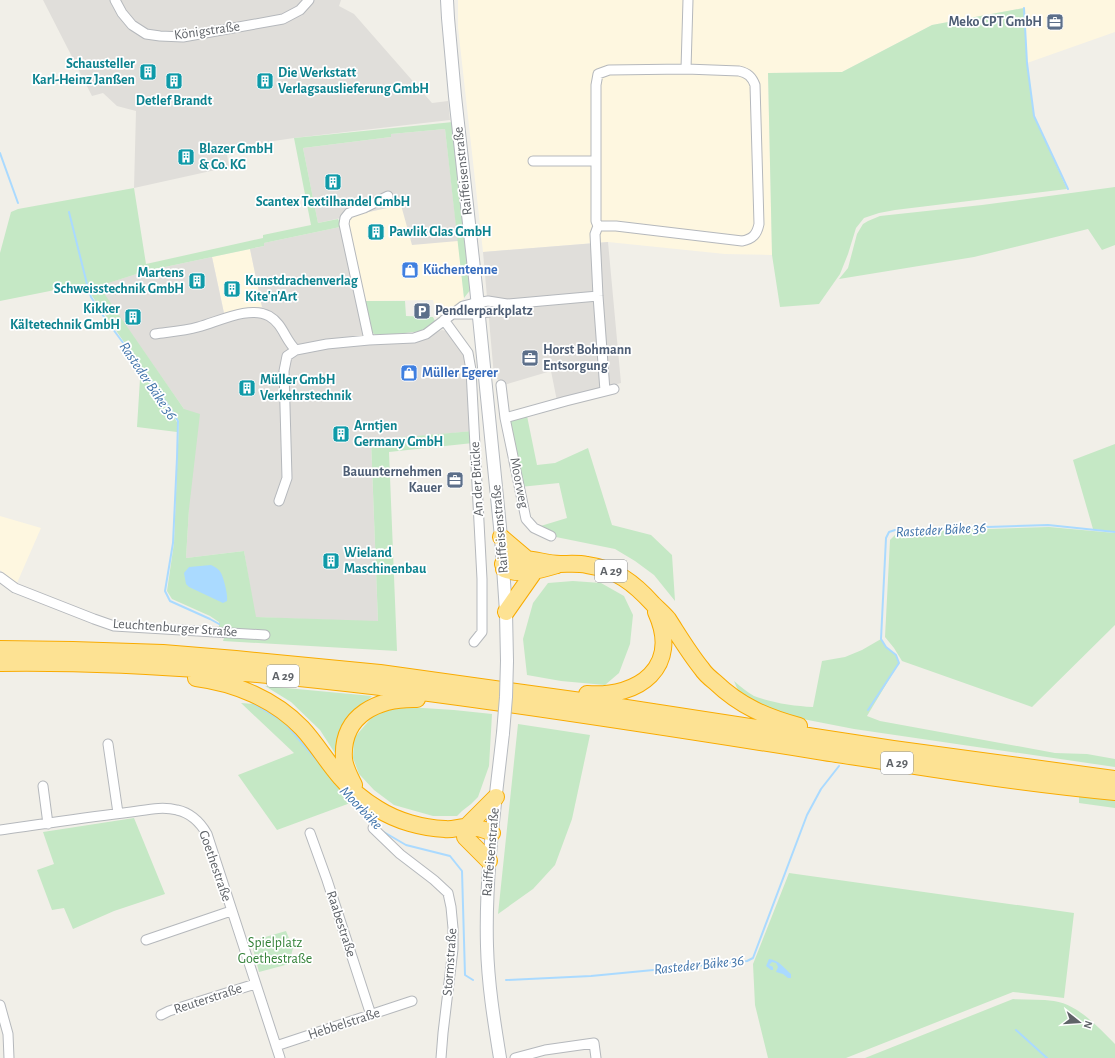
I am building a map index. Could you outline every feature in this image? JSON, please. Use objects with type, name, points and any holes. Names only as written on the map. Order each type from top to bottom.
[{"type":"highway","points":[[501,537],[531,565]]},
{"type":"highway","points":[[504,567],[510,561],[531,565]]},
{"type":"highway","name":"A 29","points":[[356,792],[344,760],[344,748],[350,728],[356,719],[372,707],[396,700],[428,700],[477,706],[494,695],[522,686],[556,691],[608,694],[622,692],[631,688],[643,682],[652,673],[663,653],[663,629],[653,603],[641,591],[614,572],[600,568],[572,563],[531,565]]},
{"type":"highway","points":[[506,612],[531,565]]},
{"type":"highway","points":[[653,603],[666,618],[702,670],[723,690],[738,701],[753,710],[781,721],[820,732],[882,741],[893,749]]},
{"type":"highway","name":"A 29","points":[[0,649],[73,650],[236,658],[351,670],[891,762],[996,778],[1115,792]]},
{"type":"highway","name":"A 29","points":[[0,663],[73,663],[162,667],[494,695],[1115,779]]},
{"type":"highway","points":[[73,663],[87,670],[144,672],[202,678],[229,685],[251,693],[286,714],[302,728],[342,778],[356,792],[379,810],[407,823],[466,832],[485,830],[492,835]]},
{"type":"highway","points":[[466,832],[496,797]]},
{"type":"highway","points":[[466,832],[489,861]]},
{"type":"main road","name":"Raiffeisenstraße","points":[[447,0],[455,96],[504,567],[507,661],[506,697],[489,861],[487,918],[488,969],[500,1058]]},
{"type":"street","name":"Königstraße","points":[[115,0],[122,13],[132,25],[146,34],[183,37],[283,19],[300,10],[309,0]]},
{"type":"street","points":[[686,70],[688,0]]},
{"type":"street","points":[[598,226],[616,226],[742,241],[754,237],[758,231],[759,224],[755,85],[749,74],[739,71],[686,70],[609,70],[598,74],[596,85],[596,221],[598,226],[595,234],[605,391]]},
{"type":"street","points":[[533,161],[596,161]]},
{"type":"street","points":[[369,340],[344,224],[345,218],[349,213],[364,208],[388,196]]},
{"type":"street","points":[[279,500],[287,478],[284,371],[287,356],[296,350],[327,344],[414,338],[426,334],[454,314],[472,314],[478,308],[489,312],[506,304],[598,296]]},
{"type":"street","points":[[155,334],[198,328],[245,313],[259,313],[269,316],[275,321],[281,328],[290,345],[296,350]]},
{"type":"street","name":"An der Brücke","points":[[444,320],[468,353],[471,370],[482,580],[482,632],[474,642]]},
{"type":"street","name":"Moorweg","points":[[501,385],[505,418],[526,519],[534,528],[551,536]]},
{"type":"street","points":[[505,418],[566,400],[614,389]]},
{"type":"street","name":"Leuchtenburger Straße","points":[[0,577],[15,588],[114,626],[265,635]]},
{"type":"street","points":[[108,744],[118,813]]},
{"type":"street","points":[[43,786],[48,824]]},
{"type":"street","name":"Goethestraße","points":[[0,830],[118,813],[166,808],[186,813],[195,818],[207,834],[280,1058]]},
{"type":"street","name":"Stormstraße","points":[[373,828],[400,854],[434,880],[448,893],[453,928],[453,950],[441,1058]]},
{"type":"street","name":"Raabestraße","points":[[310,833],[371,1015]]},
{"type":"street","points":[[146,940],[231,911]]},
{"type":"street","name":"Reuterstraße","points":[[161,1015],[169,1011],[255,984]]},
{"type":"street","name":"Hebbelstraße","points":[[276,1046],[412,1001]]},
{"type":"street","points":[[0,1005],[8,1034],[9,1058]]},
{"type":"street","points":[[515,1058],[546,1054],[594,1043],[596,1058]]},
{"type":"shaded area","points":[[43,0],[341,0],[339,6],[354,14],[432,103],[448,101],[450,120],[294,138],[226,148],[229,167],[134,188],[136,111],[117,106],[103,93],[92,96]]},
{"type":"shaded area","points":[[458,0],[1115,0],[1115,32],[1027,63],[1023,8],[932,25],[842,72],[768,73],[772,255],[725,254],[608,242],[483,252],[458,27]]},
{"type":"shaded area","points":[[445,129],[458,241],[412,245],[401,205],[318,223],[303,148],[391,137],[391,134]]},
{"type":"shaded area","points":[[401,205],[458,241],[464,298],[461,302],[442,315],[435,308],[433,300],[364,301],[347,224],[350,216]]},
{"type":"shaded area","points":[[340,227],[366,344],[426,338],[442,330],[450,332],[465,355],[473,431],[371,441],[378,622],[255,617],[244,551],[186,558],[189,509],[184,409],[98,286],[146,271],[212,257],[224,313],[262,307],[250,249],[264,246],[264,243]]},
{"type":"shaded area","points":[[608,242],[621,383],[557,401],[551,371],[504,385],[494,376],[483,252]]},
{"type":"shaded area","points":[[250,249],[262,307],[224,313],[212,257]]},
{"type":"shaded area","points":[[0,516],[41,528],[17,583],[0,570]]},
{"type":"green space","points":[[1024,8],[1027,63],[1034,116],[1067,189],[895,210],[864,218],[856,228],[840,274],[819,304],[780,307],[772,255],[768,73],[842,72],[932,25]]},
{"type":"green space","points":[[453,122],[471,289],[464,298],[445,129],[391,134],[391,137],[303,148],[318,223],[338,219],[340,227],[264,243],[264,246],[146,271],[99,286],[184,409],[200,414],[189,509],[186,558],[244,551],[256,617],[378,621],[371,440],[473,431],[473,443],[389,452],[397,651],[223,641],[227,630],[219,629],[219,622],[210,616],[172,599],[167,591],[174,543],[179,421],[85,284],[0,301],[0,253],[11,212],[18,209],[134,188],[146,264],[263,238],[263,235],[311,225],[294,138]]},
{"type":"green space","points":[[1115,187],[1115,245],[1102,250],[1088,229],[974,257],[839,279],[848,268],[857,234],[863,224],[880,216],[982,205]]},
{"type":"green space","points":[[364,301],[405,301],[406,316],[433,317],[435,321],[423,331],[377,336],[370,331]]},
{"type":"green space","points":[[139,368],[156,390],[177,422],[177,432],[137,427],[140,379],[137,369]]},
{"type":"green space","points":[[526,411],[537,465],[555,463],[588,448],[612,525],[651,535],[672,555],[675,601],[654,575],[615,549],[551,536],[534,528],[567,518],[559,483],[520,487],[505,418]]},
{"type":"green space","points":[[1115,444],[1115,532],[1093,529],[1073,460]]},
{"type":"green space","points":[[1049,527],[1115,533],[1115,625],[1032,707],[902,661],[885,637],[890,540],[898,532]]},
{"type":"green space","points":[[573,581],[601,583],[624,596],[633,615],[630,644],[619,673],[605,685],[561,681],[527,675],[523,639],[533,603],[548,583]]},
{"type":"green space","points":[[881,639],[886,647],[896,655],[899,663],[867,716],[880,721],[1055,753],[1087,754],[1115,759],[1115,767],[854,729],[772,713],[740,695],[734,681],[754,696],[769,701],[813,707],[822,661],[845,657],[862,650]]},
{"type":"green space","points":[[265,686],[372,696],[359,709],[338,758],[320,730],[291,702]]},
{"type":"green space","points":[[241,703],[254,704],[284,722],[353,802],[277,830],[238,775],[294,753]]},
{"type":"green space","points":[[407,707],[492,714],[489,766],[478,797],[457,816],[433,816],[394,805],[374,790],[359,774],[353,758],[354,738],[373,716],[388,709]]},
{"type":"green space","points":[[518,724],[590,735],[572,819],[555,865],[533,889],[498,914]]},
{"type":"green space","points":[[1079,796],[1115,800],[1115,808],[1079,803]]},
{"type":"green space","points":[[134,818],[165,894],[114,911],[73,929],[64,908],[52,910],[37,870],[54,864],[43,832]]},
{"type":"green space","points":[[789,873],[1074,913],[1064,998],[1013,992],[846,1058],[768,1058],[755,1005],[753,964]]},
{"type":"green space","name":"Spielplatz Goethestraße","points":[[286,931],[293,948],[289,964],[259,972],[251,941]]},
{"type":"green space","points":[[1013,999],[1054,1001],[1072,1007],[1088,1018],[1115,1044],[1115,1058],[865,1058]]},
{"type":"water","points":[[211,565],[219,570],[223,579],[227,601],[223,603],[189,587],[186,584],[184,573],[189,567]]},
{"type":"water","points":[[769,959],[776,961],[781,965],[791,974],[791,978],[776,972],[778,967],[776,963],[772,962],[769,965],[773,967],[773,970],[766,966]]},
{"type":"waterway","points":[[1024,8],[1027,63],[1034,116],[1068,189]]},
{"type":"waterway","points":[[0,153],[18,203]]},
{"type":"waterway","name":"Rasteder Bäke 36","points":[[69,212],[91,297],[158,390],[178,421],[173,543],[165,591],[170,601],[219,624]]},
{"type":"waterway","name":"Rasteder Bäke 36","points":[[868,710],[899,663],[896,655],[886,647],[881,639],[886,538],[889,532],[895,530],[1048,525],[1115,532]]},
{"type":"waterway","name":"Moorbäke","points":[[251,702],[284,722],[320,764]]},
{"type":"waterway","name":"Rasteder Bäke 36","points":[[506,980],[591,976],[747,961],[753,958],[807,815],[821,789],[839,766]]},
{"type":"waterway","name":"Moorbäke","points":[[348,796],[372,824]]},
{"type":"waterway","name":"Moorbäke","points":[[382,831],[406,845],[450,856],[462,871],[465,975],[473,980]]},
{"type":"waterway","points":[[1016,1030],[1047,1058]]},
{"type":"place","name":"Meko CPT GmbH","points":[[1055,22]]},
{"type":"place","name":"Schausteller Karl-Heinz Janßen","points":[[148,72]]},
{"type":"place","name":"Detlef Brandt","points":[[174,81]]},
{"type":"place","name":"Die Werkstatt Verlagsauslieferung GmbH","points":[[265,81]]},
{"type":"place","name":"Blazer GmbH & Co. KG","points":[[186,157]]},
{"type":"place","name":"Scantex Textilhandel GmbH","points":[[333,182]]},
{"type":"place","name":"Pawlik Glas GmbH","points":[[376,232]]},
{"type":"place","name":"Küchentenne","points":[[410,270]]},
{"type":"place","name":"Martens Schweisstechnik GmbH","points":[[197,281]]},
{"type":"place","name":"Kunstdrachenverlag Kite'n'Art","points":[[232,289]]},
{"type":"place","name":"Pendlerparkplatz","points":[[422,311]]},
{"type":"place","name":"Kikker Kältetechnik GmbH","points":[[133,317]]},
{"type":"place","name":"Horst Bohmann Entsorgung","points":[[530,358]]},
{"type":"place","name":"Müller Egerer","points":[[409,373]]},
{"type":"place","name":"Müller GmbH Verkehrstechnik","points":[[247,388]]},
{"type":"place","name":"Arntjen Germany GmbH","points":[[341,434]]},
{"type":"place","name":"Bauunternehmen Kauer","points":[[455,480]]},
{"type":"place","name":"Wieland Maschinenbau","points":[[331,561]]}]
